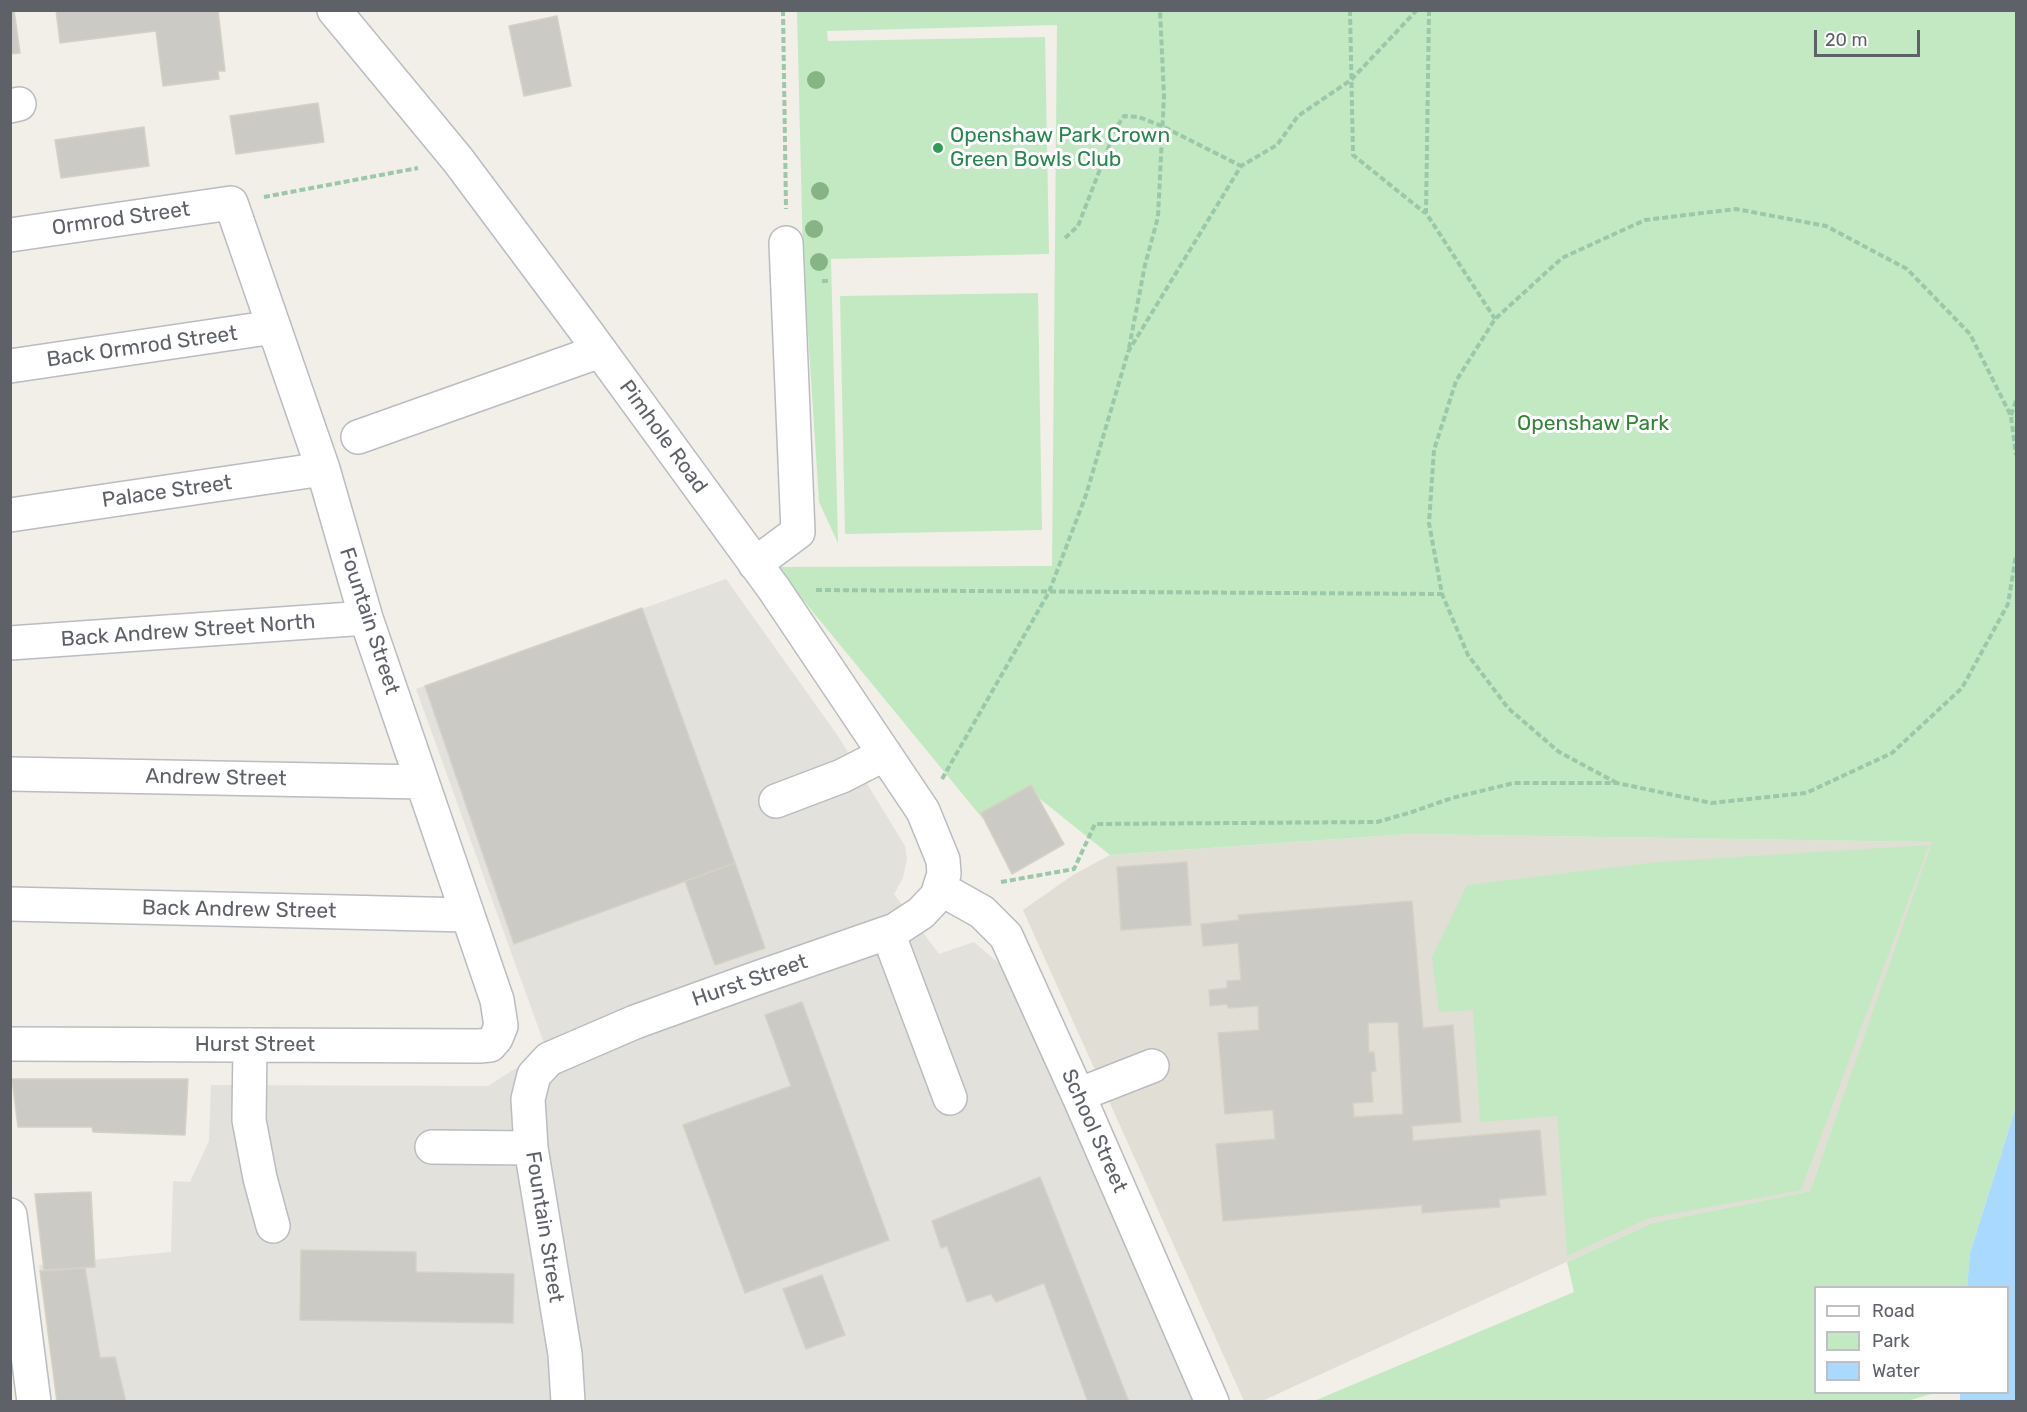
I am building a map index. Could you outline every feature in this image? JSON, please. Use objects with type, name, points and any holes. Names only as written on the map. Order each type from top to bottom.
[{"type":"street","name":"Pimhole Road","points":[[334,10],[458,160],[764,577],[923,811],[943,860],[944,874],[941,889]]},
{"type":"street","name":"Ormrod Street","points":[[10,235],[231,203]]},
{"type":"street","name":"Fountain Street","points":[[231,203],[323,469],[366,618],[497,1000],[501,1026],[496,1038]]},
{"type":"street","points":[[764,577],[798,532],[786,243]]},
{"type":"street","name":"Back Ormrod Street","points":[[10,366],[274,327]]},
{"type":"street","points":[[358,437],[600,351]]},
{"type":"street","name":"Palace Street","points":[[10,515],[323,469]]},
{"type":"street","name":"Back Andrew Street North","points":[[10,643],[366,618]]},
{"type":"street","points":[[776,801],[842,776],[885,754]]},
{"type":"street","name":"Andrew Street","points":[[10,774],[422,782]]},
{"type":"street","name":"School Street","points":[[941,889],[982,912],[1006,936],[1212,1401]]},
{"type":"street","name":"Hurst Street","points":[[549,1059],[635,1022],[896,930],[927,908],[941,889]]},
{"type":"street","name":"Back Andrew Street","points":[[10,904],[467,915]]},
{"type":"street","points":[[888,933],[951,1098]]},
{"type":"street","name":"Hurst Street","points":[[10,1044],[479,1046],[489,1045],[496,1038]]},
{"type":"street","points":[[250,1045],[249,1120],[260,1179],[273,1226]]},
{"type":"street","name":"Fountain Street","points":[[549,1059],[534,1075],[528,1099],[531,1148],[565,1354],[568,1401]]},
{"type":"street","points":[[1078,1095],[1152,1066]]},
{"type":"street","points":[[432,1147],[531,1148]]},
{"type":"street","points":[[10,1215],[17,1318],[34,1401]]},
{"type":"path","points":[[783,10],[786,243]]},
{"type":"path","points":[[923,811],[1049,592],[1086,495],[1128,352],[1145,266],[1158,217],[1164,127],[1160,10]]},
{"type":"path","points":[[1350,10],[1353,155],[1426,213],[1495,319]]},
{"type":"path","points":[[1128,352],[1241,166],[1277,145],[1298,116],[1351,80],[1418,10]]},
{"type":"path","points":[[1426,213],[1429,10]]},
{"type":"path","points":[[1065,238],[1078,226],[1116,128],[1124,116],[1139,117],[1164,127],[1241,166]]},
{"type":"path","points":[[231,203],[458,160]]},
{"type":"path","points":[[1617,783],[1559,752],[1508,708],[1468,655],[1442,594],[1429,523],[1434,450],[1456,381],[1495,319],[1562,258],[1645,220],[1736,208],[1826,226],[1906,269],[1970,334],[2011,416],[2016,455]]},
{"type":"path","points":[[2011,416],[2016,401]]},
{"type":"path","points":[[982,912],[1000,898],[1001,882],[1074,869],[1095,824],[1377,822],[1452,798],[1514,783],[1617,783],[1711,803],[1806,793],[1892,753],[1962,688],[2008,604],[2016,555]]},
{"type":"path","points":[[764,577],[1049,592],[1442,594]]},
{"type":"shaded area","points":[[726,579],[838,736],[905,846],[907,859],[903,878],[894,894],[939,954],[974,942],[1002,966],[1200,1401],[58,1401],[39,1265],[171,1252],[173,1181],[190,1182],[209,1141],[211,1085],[488,1086],[546,1049],[416,689]]},
{"type":"shaded area","points":[[1408,834],[1933,842],[1810,1191],[1652,1223],[1262,1401],[1244,1401],[1023,910],[1073,875],[1110,855]]},
{"type":"green space","name":"Openshaw Park","points":[[797,11],[2016,11],[2016,1107],[1970,1253],[1967,1286],[1814,1286],[1814,1394],[1931,1394],[1903,1402],[1314,1401],[1574,1292],[1567,1262],[1652,1223],[1810,1191],[1932,842],[1408,834],[1110,855],[1040,799],[1017,796],[983,819],[776,567],[1052,566],[1057,25],[827,31],[828,41],[1045,37],[1049,254],[831,259],[838,543],[819,502],[803,256]]},
{"type":"green space","points":[[1038,293],[1042,530],[845,534],[840,296]]},
{"type":"green space","points":[[1929,845],[1801,1190],[1649,1218],[1567,1256],[1557,1116],[1480,1122],[1473,1010],[1439,1012],[1432,957],[1467,885],[1657,862]]},
{"type":"water","points":[[2016,1107],[2016,1401],[1960,1401],[1960,1394],[2009,1394],[2009,1286],[1967,1286],[1970,1253]]},
{"type":"building","points":[[10,10],[14,10],[20,53],[10,54]]},
{"type":"building","points":[[56,10],[218,10],[225,71],[218,71],[219,79],[163,86],[156,31],[60,43]]},
{"type":"building","points":[[557,16],[571,86],[524,96],[509,26]]},
{"type":"building","points":[[318,103],[324,142],[236,154],[230,116]]},
{"type":"building","points":[[144,127],[149,166],[61,178],[55,140]]},
{"type":"building","points":[[642,608],[735,863],[514,944],[425,686]]},
{"type":"building","points":[[1031,785],[1064,844],[1012,874],[981,813]]},
{"type":"building","points":[[1187,862],[1191,925],[1121,930],[1117,867]]},
{"type":"building","points":[[735,863],[765,948],[715,965],[685,881]]},
{"type":"building","points":[[1412,901],[1423,1028],[1453,1025],[1461,1122],[1412,1126],[1413,1141],[1540,1130],[1546,1195],[1499,1199],[1500,1207],[1422,1213],[1422,1205],[1223,1221],[1216,1144],[1275,1139],[1273,1110],[1225,1114],[1218,1033],[1259,1030],[1258,1006],[1228,1008],[1227,1004],[1210,1006],[1209,990],[1227,988],[1227,981],[1241,980],[1238,943],[1203,946],[1201,924],[1239,920],[1238,915]],"holes":[[[1398,1022],[1403,1114],[1354,1117],[1353,1103],[1373,1102],[1371,1072],[1376,1071],[1374,1052],[1369,1052],[1368,1023]]]},
{"type":"building","points":[[802,1002],[889,1240],[745,1293],[683,1125],[791,1086],[765,1015]]},
{"type":"building","points":[[12,1079],[188,1079],[185,1135],[93,1132],[92,1127],[18,1127]]},
{"type":"building","points":[[1040,1177],[1129,1402],[1088,1402],[1044,1283],[996,1302],[991,1294],[967,1302],[947,1246],[941,1248],[932,1221]]},
{"type":"building","points":[[91,1192],[95,1267],[44,1270],[35,1194]]},
{"type":"building","points":[[301,1250],[416,1252],[416,1272],[514,1274],[513,1323],[300,1320]]},
{"type":"building","points":[[85,1268],[100,1358],[115,1357],[126,1402],[57,1402],[40,1271]]},
{"type":"building","points":[[822,1275],[845,1335],[806,1349],[783,1289]]},
{"type":"place","name":"Openshaw Park Crown Green Bowls Club","points":[[938,148]]}]
